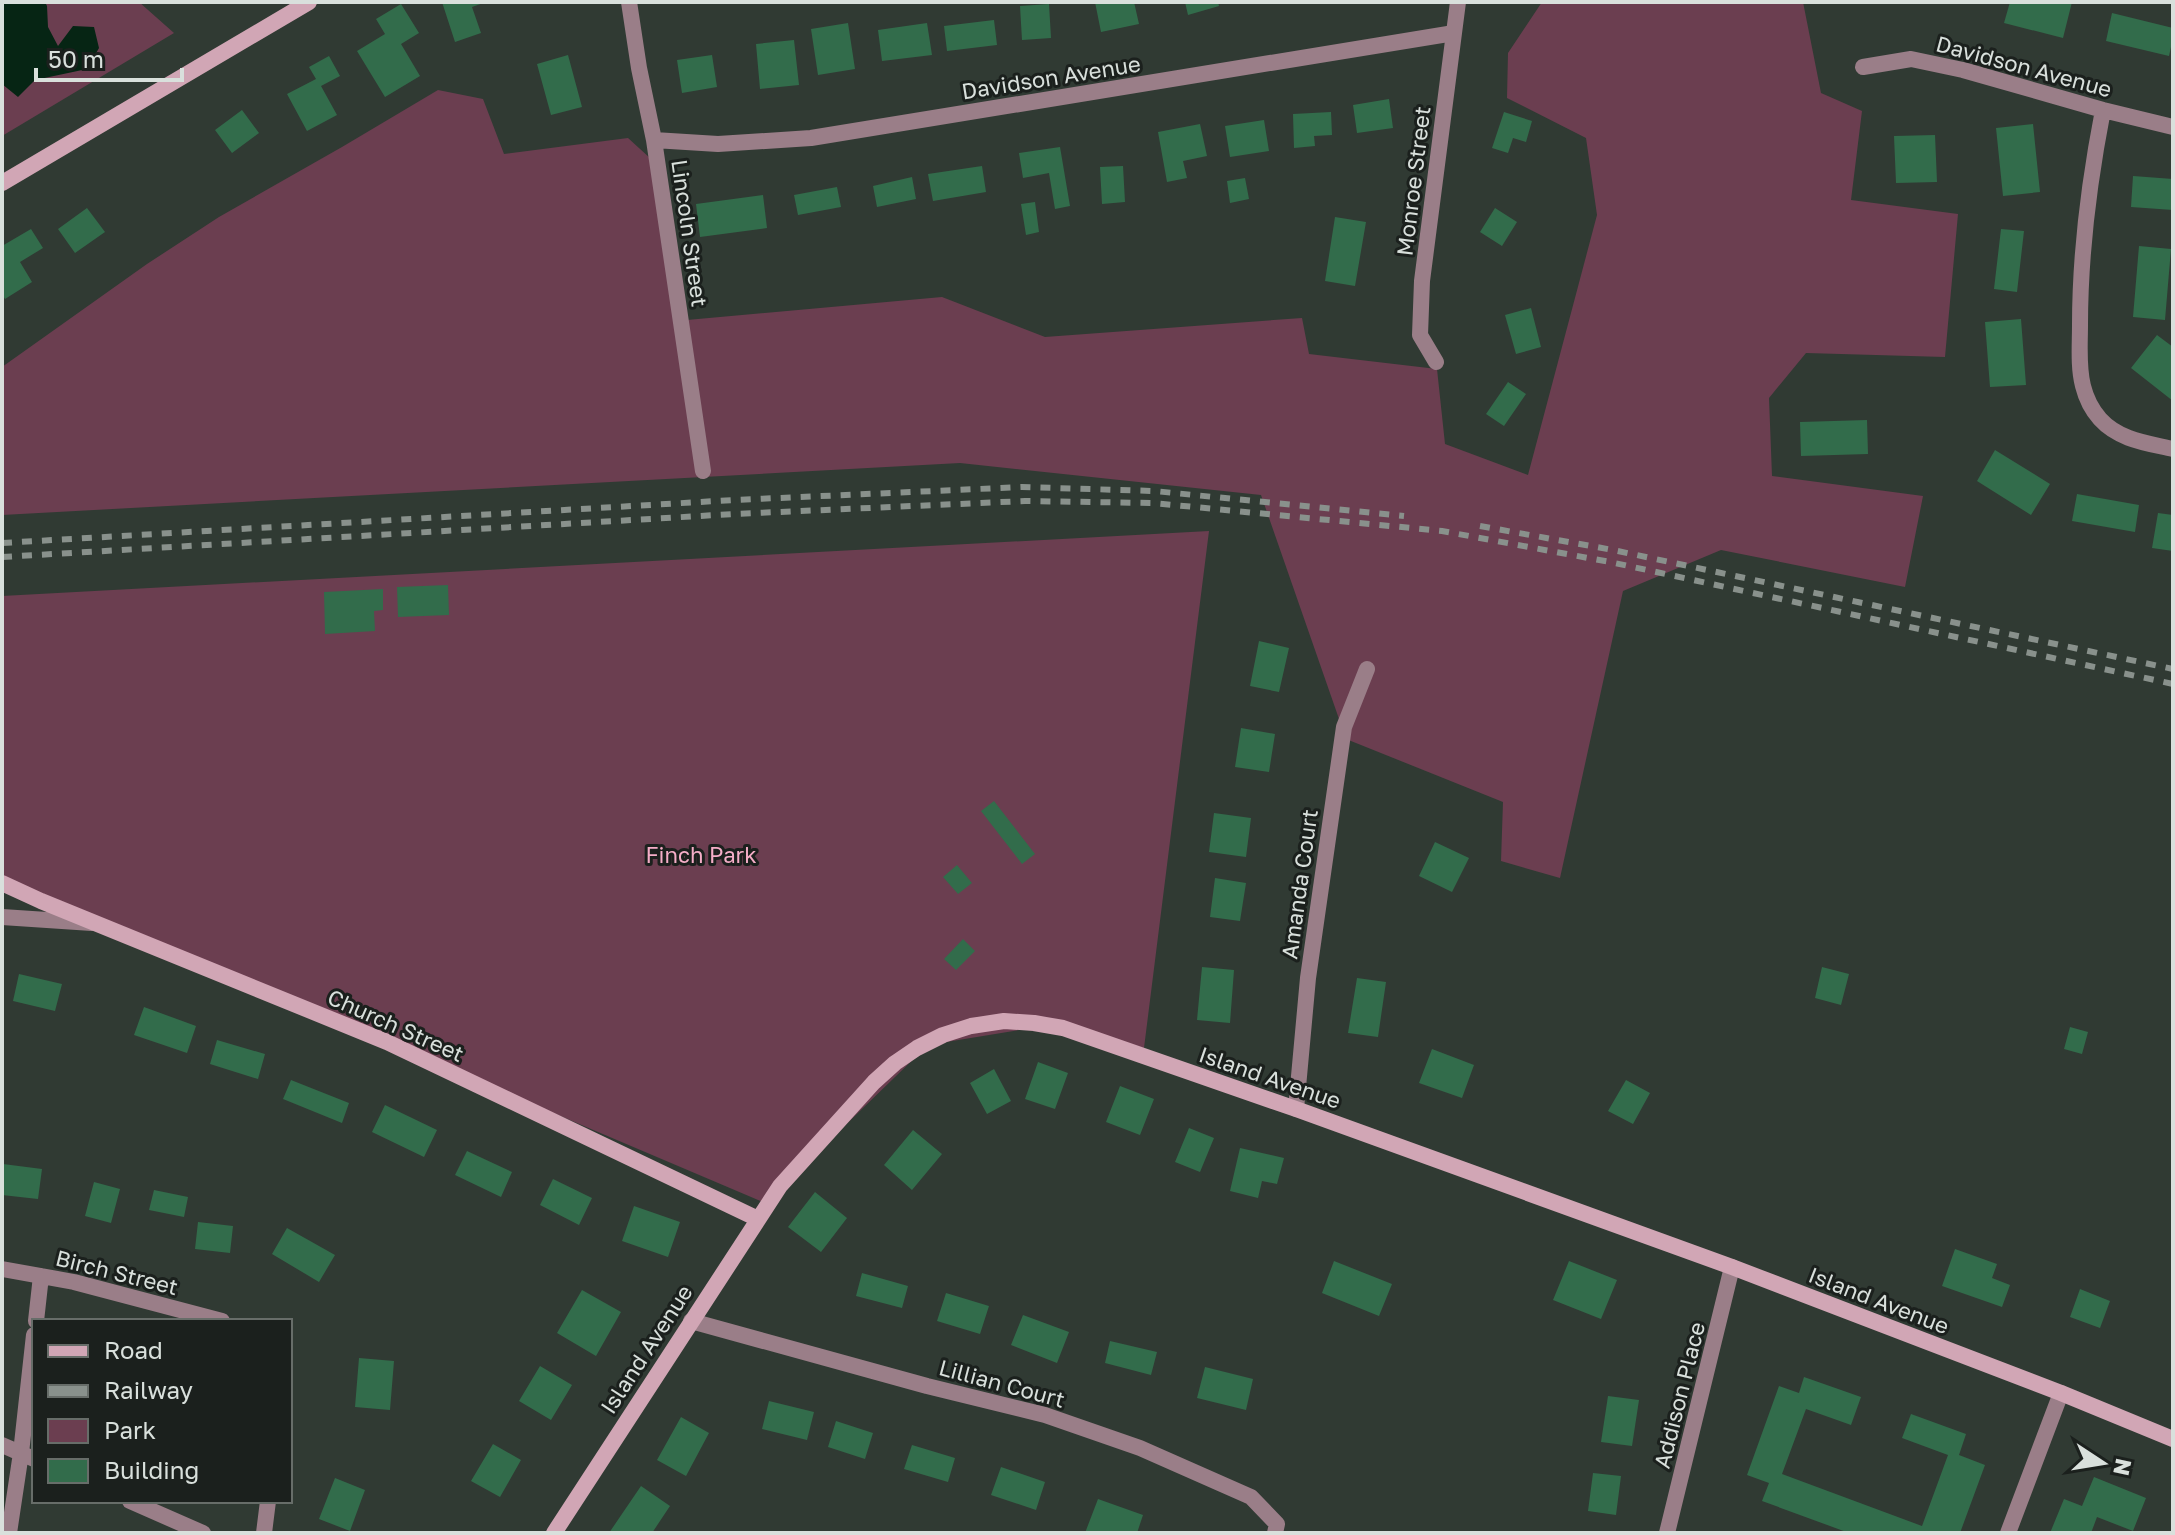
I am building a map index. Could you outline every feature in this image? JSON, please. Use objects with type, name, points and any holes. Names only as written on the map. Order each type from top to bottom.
[{"type":"street","points":[[2,183],[309,2]]},
{"type":"street","name":"Lincoln Street","points":[[629,2],[654,140],[703,471]]},
{"type":"street","name":"Monroe Street","points":[[1436,362],[1420,335],[1422,281],[1458,2]]},
{"type":"street","name":"Davidson Avenue","points":[[654,140],[718,144],[811,138],[1454,33]]},
{"type":"street","name":"Davidson Avenue","points":[[1863,67],[1911,59],[1963,70],[2173,127]]},
{"type":"street","points":[[2103,110],[2085,220],[2080,290],[2082,385],[2088,402],[2114,431],[2173,449]]},
{"type":"street","name":"Amanda Court","points":[[1296,1109],[1308,978],[1344,727],[1367,669]]},
{"type":"street","points":[[2,883],[97,924]]},
{"type":"street","name":"Church Street","points":[[2,917],[97,924],[387,1042],[758,1219]]},
{"type":"street","name":"Island Avenue","points":[[554,1533],[780,1186],[895,1063],[943,1035],[971,1026],[1004,1021],[1063,1028],[1296,1109],[1732,1267],[2173,1439]]},
{"type":"street","name":"Addison Place","points":[[1667,1533],[1732,1267]]},
{"type":"street","name":"Birch Street","points":[[2,1269],[89,1286],[214,1319]]},
{"type":"street","points":[[36,1319],[41,1276]]},
{"type":"street","name":"Lillian Court","points":[[691,1321],[1045,1415],[1140,1448],[1251,1497],[1277,1524],[1275,1533]]},
{"type":"street","points":[[9,1533],[27,1456],[32,1370]]},
{"type":"street","points":[[2008,1533],[2061,1393]]},
{"type":"street","points":[[2,1445],[27,1456]]},
{"type":"street","points":[[135,1503],[203,1533]]},
{"type":"street","points":[[264,1533],[268,1503]]},
{"type":"green space","points":[[2,2],[139,2],[174,33],[2,136]]},
{"type":"green space","points":[[1542,2],[1803,2],[1821,93],[1862,111],[1851,200],[1958,214],[1945,357],[1806,353],[1769,398],[1772,476],[1923,496],[1905,587],[1721,550],[1623,591],[1560,878],[1501,861],[1503,802],[1346,739],[1261,495],[960,463],[2,515],[2,367],[219,217],[438,90],[483,99],[504,154],[628,138],[662,169],[687,320],[942,297],[1045,337],[1302,318],[1309,354],[1437,369],[1445,444],[1528,475],[1597,215],[1586,138],[1507,98],[1508,53]]},
{"type":"green space","name":"Finch Park","points":[[1209,531],[1144,1048],[1056,1024],[928,1045],[765,1203],[2,879],[2,596]]},
{"type":"shaded area","points":[[2,2],[45,2],[48,27],[58,46],[73,26],[94,27],[99,48],[87,69],[35,80],[18,97],[2,84]]},
{"type":"building","points":[[442,2],[486,2],[472,7],[481,33],[455,42]]},
{"type":"building","points":[[1095,2],[1134,2],[1139,24],[1101,32]]},
{"type":"building","points":[[1185,2],[1218,2],[1219,6],[1188,15]]},
{"type":"building","points":[[2010,2],[2072,2],[2063,38],[2004,23]]},
{"type":"building","points":[[401,4],[419,33],[401,44],[420,76],[385,97],[357,51],[385,34],[376,19]]},
{"type":"building","points":[[1049,4],[1051,38],[1022,40],[1020,6]]},
{"type":"building","points":[[2112,13],[2173,28],[2169,56],[2106,41]]},
{"type":"building","points":[[994,20],[997,45],[947,51],[944,26]]},
{"type":"building","points":[[848,23],[855,69],[818,75],[811,29]]},
{"type":"building","points":[[927,23],[932,55],[882,61],[878,30]]},
{"type":"building","points":[[794,40],[799,85],[760,89],[756,44]]},
{"type":"building","points":[[568,55],[582,107],[551,115],[537,64]]},
{"type":"building","points":[[712,55],[717,87],[682,93],[677,60]]},
{"type":"building","points":[[329,56],[340,76],[321,86],[337,115],[307,131],[287,94],[316,79],[309,67]]},
{"type":"building","points":[[1389,99],[1393,128],[1357,133],[1353,105]]},
{"type":"building","points":[[242,110],[259,133],[232,153],[215,130]]},
{"type":"building","points":[[1331,112],[1332,135],[1314,136],[1315,146],[1294,148],[1293,114]]},
{"type":"building","points":[[1504,112],[1532,121],[1526,142],[1513,138],[1508,153],[1492,148]]},
{"type":"building","points":[[1264,120],[1269,151],[1230,157],[1225,126]]},
{"type":"building","points":[[1200,124],[1207,156],[1183,161],[1187,178],[1167,182],[1158,132]]},
{"type":"building","points":[[2033,124],[2040,192],[2003,196],[1996,128]]},
{"type":"building","points":[[1935,135],[1937,182],[1896,183],[1894,136]]},
{"type":"building","points":[[1060,147],[1070,206],[1055,209],[1049,173],[1023,178],[1019,153]]},
{"type":"building","points":[[982,166],[986,192],[933,201],[928,174]]},
{"type":"building","points":[[1123,166],[1125,202],[1102,204],[1100,167]]},
{"type":"building","points":[[2133,176],[2173,179],[2173,210],[2131,207]]},
{"type":"building","points":[[912,177],[916,199],[877,207],[873,186]]},
{"type":"building","points":[[1245,178],[1249,199],[1230,203],[1227,181]]},
{"type":"building","points":[[837,187],[841,207],[798,215],[794,195]]},
{"type":"building","points":[[763,195],[767,228],[700,237],[696,204]]},
{"type":"building","points":[[1035,202],[1039,232],[1026,235],[1021,204]]},
{"type":"building","points":[[87,208],[105,232],[75,253],[58,229]]},
{"type":"building","points":[[1495,208],[1517,222],[1502,246],[1480,232]]},
{"type":"building","points":[[1335,217],[1366,222],[1355,286],[1325,281]]},
{"type":"building","points":[[31,229],[43,248],[20,262],[32,282],[5,299],[2,294],[2,246]]},
{"type":"building","points":[[2001,229],[2024,231],[2017,292],[1994,289]]},
{"type":"building","points":[[2139,246],[2171,249],[2165,320],[2133,317]]},
{"type":"building","points":[[1531,308],[1541,347],[1516,354],[1505,315]]},
{"type":"building","points":[[2021,319],[2026,385],[1990,387],[1985,322]]},
{"type":"building","points":[[2157,335],[2173,347],[2173,401],[2131,368]]},
{"type":"building","points":[[1508,382],[1526,394],[1504,426],[1486,414]]},
{"type":"building","points":[[1867,420],[1868,454],[1801,456],[1800,422]]},
{"type":"building","points":[[1995,450],[2050,484],[2031,515],[1977,481]]},
{"type":"building","points":[[2077,494],[2139,505],[2135,532],[2072,521]]},
{"type":"building","points":[[2158,513],[2173,515],[2173,551],[2152,548]]},
{"type":"building","points":[[448,585],[449,615],[398,617],[397,587]]},
{"type":"building","points":[[383,589],[383,610],[374,611],[375,631],[325,634],[324,592]]},
{"type":"building","points":[[1259,641],[1289,648],[1279,692],[1250,686]]},
{"type":"building","points":[[1241,728],[1275,734],[1269,772],[1235,767]]},
{"type":"building","points":[[994,801],[1035,854],[1022,864],[981,811]]},
{"type":"building","points":[[1214,813],[1251,818],[1246,857],[1209,852]]},
{"type":"building","points":[[1435,842],[1469,858],[1452,892],[1419,876]]},
{"type":"building","points":[[957,865],[972,883],[958,894],[943,877]]},
{"type":"building","points":[[1215,878],[1246,883],[1240,921],[1210,917]]},
{"type":"building","points":[[963,939],[975,951],[956,970],[944,959]]},
{"type":"building","points":[[1202,967],[1234,970],[1230,1023],[1197,1020]]},
{"type":"building","points":[[1822,967],[1849,974],[1841,1005],[1815,998]]},
{"type":"building","points":[[19,974],[62,984],[55,1011],[13,1001]]},
{"type":"building","points":[[1357,978],[1386,982],[1378,1037],[1348,1033]]},
{"type":"building","points":[[144,1007],[196,1026],[187,1053],[134,1035]]},
{"type":"building","points":[[2070,1027],[2088,1032],[2082,1054],[2064,1049]]},
{"type":"building","points":[[217,1040],[265,1054],[258,1079],[210,1064]]},
{"type":"building","points":[[1432,1049],[1474,1065],[1462,1098],[1419,1083]]},
{"type":"building","points":[[1038,1062],[1068,1073],[1055,1109],[1025,1099]]},
{"type":"building","points":[[994,1069],[1011,1101],[987,1114],[970,1083]]},
{"type":"building","points":[[291,1080],[349,1103],[342,1123],[283,1099]]},
{"type":"building","points":[[1626,1080],[1650,1093],[1633,1124],[1608,1111]]},
{"type":"building","points":[[1120,1086],[1154,1099],[1140,1135],[1106,1122]]},
{"type":"building","points":[[385,1105],[437,1130],[424,1157],[372,1132]]},
{"type":"building","points":[[1189,1128],[1214,1138],[1200,1172],[1175,1162]]},
{"type":"building","points":[[913,1130],[942,1154],[912,1190],[884,1165]]},
{"type":"building","points":[[1240,1148],[1284,1158],[1277,1184],[1262,1181],[1258,1198],[1230,1191]]},
{"type":"building","points":[[467,1151],[512,1172],[501,1197],[455,1175]]},
{"type":"building","points":[[3,1164],[42,1169],[38,1199],[2,1195]]},
{"type":"building","points":[[553,1179],[592,1198],[579,1225],[540,1205]]},
{"type":"building","points":[[94,1182],[120,1189],[111,1223],[85,1216]]},
{"type":"building","points":[[154,1190],[188,1197],[184,1217],[149,1210]]},
{"type":"building","points":[[815,1192],[847,1218],[821,1252],[788,1227]]},
{"type":"building","points":[[634,1206],[680,1222],[668,1257],[622,1241]]},
{"type":"building","points":[[198,1222],[233,1226],[230,1253],[195,1249]]},
{"type":"building","points":[[287,1228],[335,1255],[319,1282],[272,1254]]},
{"type":"building","points":[[1955,1249],[1997,1264],[1992,1278],[2010,1285],[2002,1307],[1942,1286]]},
{"type":"building","points":[[1334,1261],[1392,1284],[1379,1316],[1322,1293]]},
{"type":"building","points":[[1569,1261],[1617,1280],[1601,1319],[1553,1300]]},
{"type":"building","points":[[862,1273],[908,1286],[902,1308],[856,1296]]},
{"type":"building","points":[[2080,1289],[2110,1301],[2100,1328],[2070,1317]]},
{"type":"building","points":[[582,1290],[621,1312],[596,1356],[557,1333]]},
{"type":"building","points":[[946,1293],[989,1306],[980,1334],[937,1321]]},
{"type":"building","points":[[1023,1315],[1069,1332],[1057,1363],[1011,1345]]},
{"type":"building","points":[[1110,1341],[1157,1352],[1151,1375],[1105,1363]]},
{"type":"building","points":[[359,1358],[394,1361],[390,1410],[355,1407]]},
{"type":"building","points":[[540,1366],[572,1385],[551,1420],[519,1401]]},
{"type":"building","points":[[1205,1367],[1253,1379],[1246,1410],[1197,1398]]},
{"type":"building","points":[[1804,1377],[1861,1397],[1851,1425],[1806,1409],[1782,1474],[1922,1526],[1948,1455],[1902,1438],[1911,1414],[1966,1434],[1959,1455],[1985,1465],[1960,1533],[1849,1533],[1762,1501],[1769,1483],[1747,1475],[1779,1386],[1799,1393]]},
{"type":"building","points":[[1608,1396],[1639,1400],[1632,1446],[1601,1442]]},
{"type":"building","points":[[769,1401],[814,1412],[807,1440],[762,1429]]},
{"type":"building","points":[[681,1417],[709,1433],[686,1476],[657,1460]]},
{"type":"building","points":[[836,1421],[873,1433],[865,1459],[828,1447]]},
{"type":"building","points":[[493,1444],[521,1460],[500,1497],[471,1481]]},
{"type":"building","points":[[912,1445],[955,1458],[948,1482],[904,1469]]},
{"type":"building","points":[[1001,1467],[1045,1482],[1036,1510],[991,1495]]},
{"type":"building","points":[[1593,1473],[1621,1476],[1616,1515],[1588,1511]]},
{"type":"building","points":[[2094,1477],[2146,1498],[2133,1531],[2097,1517],[2091,1533],[2050,1533],[2064,1499],[2082,1506]]},
{"type":"building","points":[[335,1478],[365,1490],[350,1531],[319,1519]]},
{"type":"building","points":[[641,1486],[670,1506],[652,1533],[609,1533]]},
{"type":"building","points":[[1098,1499],[1143,1515],[1137,1533],[1085,1533]]},
{"type":"railway","points":[[2,543],[734,500],[1022,487],[1154,491],[1404,516]]},
{"type":"railway","points":[[2,557],[734,514],[1025,501],[1153,503],[1442,531],[1610,562],[2173,684]]},
{"type":"railway","points":[[1480,526],[1613,550],[2173,669]]}]
